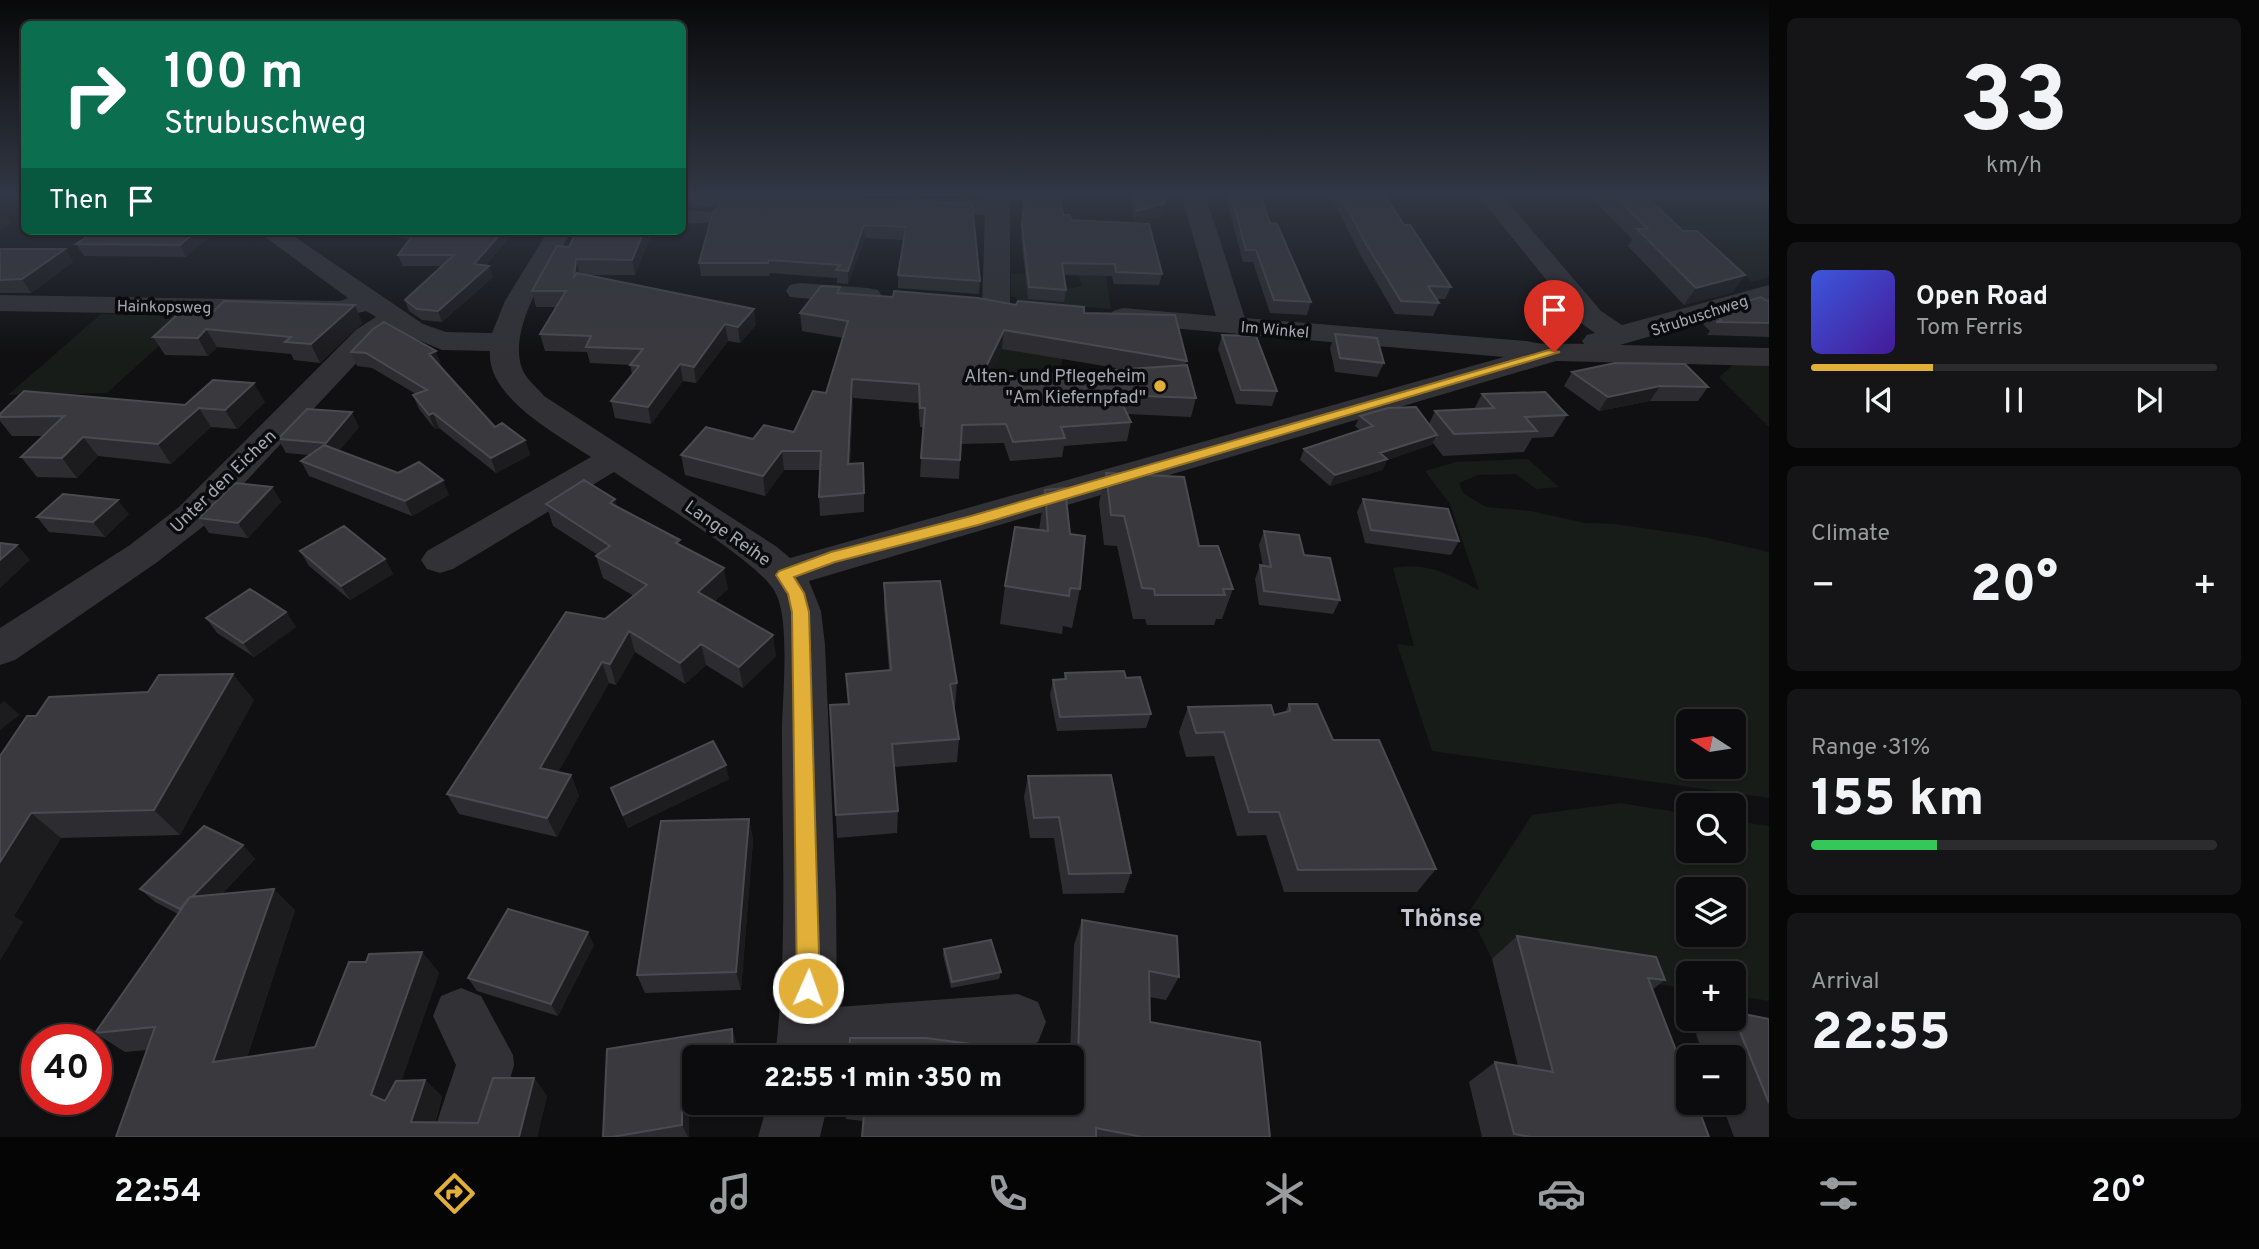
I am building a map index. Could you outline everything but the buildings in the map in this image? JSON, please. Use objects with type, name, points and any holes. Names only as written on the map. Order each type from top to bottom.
[{"type":"street","points":[[292,247],[413,330],[442,341],[503,342],[521,298],[551,247]]},
{"type":"street","points":[[996,306],[997,247]]},
{"type":"street","points":[[1209,247],[1233,325]]},
{"type":"street","points":[[1532,247],[1591,317],[1649,343],[1769,357]]},
{"type":"street","points":[[800,291],[901,299]]},
{"type":"street","name":"Strubuschweg","points":[[784,575],[831,558],[972,521],[1554,352],[1649,343],[1769,293]]},
{"type":"street","name":"Hainkopsweg","points":[[0,303],[382,310]]},
{"type":"street","name":"Unter den Eichen","points":[[0,649],[142,554],[192,516],[367,335],[382,310]]},
{"type":"street","name":"Im Winkel","points":[[1101,315],[1554,352]]},
{"type":"street","name":"Lange Reihe","points":[[503,342],[509,374],[533,403],[764,556],[784,575],[796,593],[801,612],[810,949],[805,1045]]},
{"type":"street","points":[[1457,344],[1474,357],[1484,372]]},
{"type":"street","points":[[440,560],[615,457]]},
{"type":"street","points":[[461,1016],[484,1055],[485,1065],[463,1137]]},
{"type":"street","points":[[822,1045],[1018,1022]]},
{"type":"street","points":[[789,1137],[795,1115]]},
{"type":"shaded area","points":[[1705,247],[1769,247],[1769,277],[1752,282],[1731,262]]},
{"type":"shaded area","points":[[1104,264],[1111,309],[1022,302],[1011,295],[1011,274],[1026,274],[1062,290],[1082,286],[1078,275]]},
{"type":"shaded area","points":[[101,314],[193,315],[107,393],[8,395]]},
{"type":"shaded area","points":[[1069,321],[1060,373],[991,373],[970,370],[1011,331]]},
{"type":"shaded area","points":[[1733,365],[1769,365],[1769,427],[1719,377]]},
{"type":"shaded area","points":[[1528,459],[1559,487],[1536,489],[1516,474],[1478,475],[1459,483],[1464,494],[1486,507],[1531,511],[1585,523],[1614,524],[1704,537],[1769,552],[1769,798],[1432,751],[1397,644],[1414,646],[1393,568],[1428,568],[1479,590],[1450,504],[1425,471],[1456,462]]},
{"type":"shaded area","points":[[1620,803],[1676,812],[1676,863],[1746,863],[1746,823],[1769,826],[1769,1001],[1746,997],[1746,961],[1676,961],[1676,987],[1492,959],[1469,912],[1532,815]]},
{"type":"place","name":"Alten- und Pflegeheim \"Am Kiefernpfad\"","points":[[1160,386]]},
{"type":"district","name":"Thönse","points":[[1441,918]]},
{"type":"route","points":[[808,988],[810,963],[801,612],[796,593],[784,575],[831,558],[972,521],[1260,435],[1554,352]]}]
